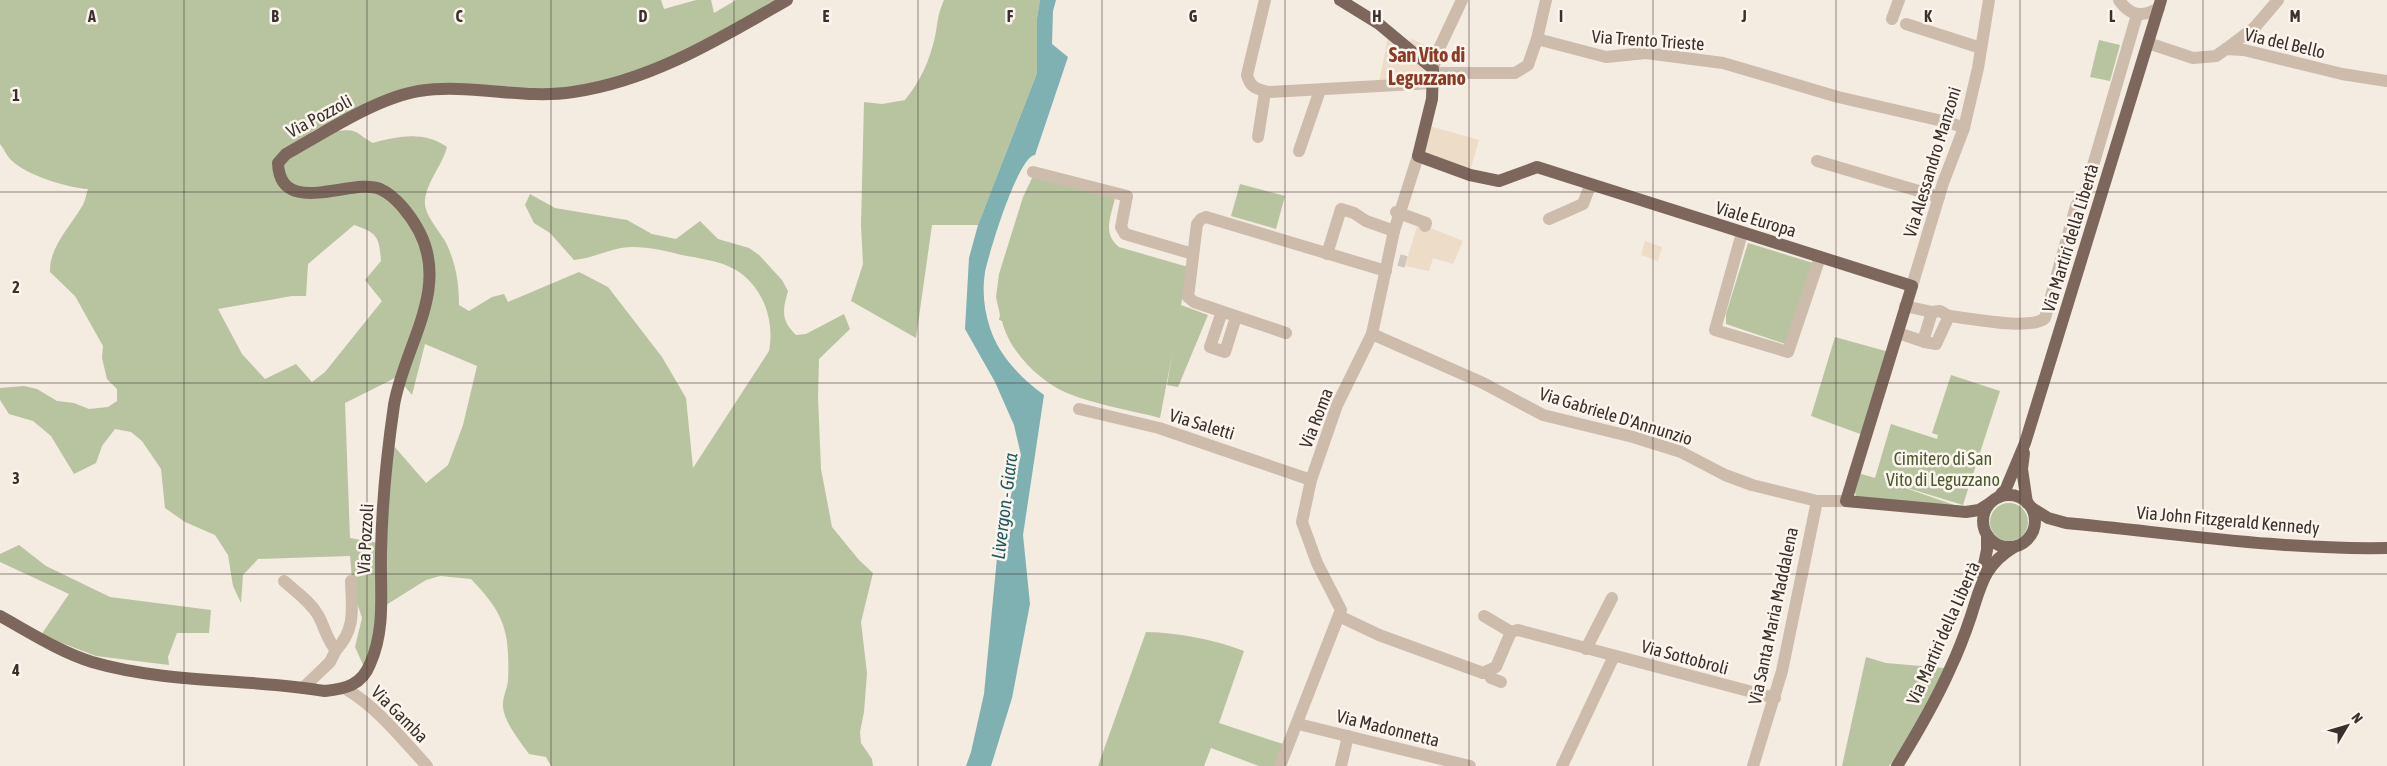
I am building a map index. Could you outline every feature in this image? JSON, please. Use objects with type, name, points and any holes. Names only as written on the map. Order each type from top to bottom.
[{"type":"main road","name":"Via Pozzoli","points":[[346,689],[361,679],[370,666],[377,647],[381,623],[382,518],[390,437],[395,402],[403,370],[427,306],[430,268],[427,250],[411,217],[381,190],[369,187],[308,195],[292,189],[284,182],[278,174],[278,163],[286,154],[365,111],[418,91],[466,89],[535,94],[574,92],[642,74],[711,44],[788,0]]},
{"type":"main road","points":[[1340,0],[1380,24],[1433,75]]},
{"type":"main road","name":"Via Martiri della Libertà","points":[[1995,500],[2007,486],[2025,443],[2160,4]]},
{"type":"main road","name":"Via Roma","points":[[1418,156],[1432,100],[1433,75]]},
{"type":"main road","name":"Viale Europa","points":[[1418,156],[1470,175],[1499,182],[1537,167],[1590,186],[1912,286]]},
{"type":"main road","name":"Via Alessandro Manzoni","points":[[1846,501],[1912,286]]},
{"type":"main road","name":"Via Martiri della Libertà","points":[[2025,443],[2022,469],[2030,506]]},
{"type":"main road","points":[[1981,581],[1987,550],[1983,520],[1995,500],[2014,496],[2030,506],[2035,520],[2033,533],[2028,540],[2014,547],[1997,544],[1986,532]]},
{"type":"main road","name":"Via Gabriele D'Annunzio","points":[[1846,501],[1972,512],[1983,509],[1995,500]]},
{"type":"main road","name":"Via John Fitzgerald Kennedy","points":[[2030,506],[2048,518],[2066,523],[2270,543],[2350,549],[2387,548]]},
{"type":"main road","name":"Via Gabriele D'Annunzio","points":[[1948,511],[1970,520],[1986,532]]},
{"type":"main road","name":"Via John Fitzgerald Kennedy","points":[[2033,533],[2066,523]]},
{"type":"main road","name":"Via Martiri della Libertà","points":[[1897,766],[1919,729],[1950,669],[1970,617],[1981,581],[1993,562],[2014,547]]},
{"type":"main road","points":[[0,616],[82,658],[125,670],[184,678],[303,688],[325,692],[346,689]]},
{"type":"street","points":[[1265,0],[1247,75],[1249,84],[1256,90],[1265,92],[1320,90],[1433,75],[1481,71],[1515,73],[1528,65],[1537,40],[1546,0]]},
{"type":"street","points":[[1433,75],[1437,52],[1462,0]]},
{"type":"street","points":[[1892,19],[1899,0]]},
{"type":"street","name":"Via Alessandro Manzoni","points":[[1912,286],[1938,197],[1964,128],[1989,0]]},
{"type":"street","points":[[2118,0],[2131,13],[2142,16],[2160,4]]},
{"type":"street","points":[[2226,49],[2255,27],[2278,0]]},
{"type":"street","points":[[1906,306],[1932,312],[1940,311],[1948,316],[2025,324],[2040,323],[2045,318],[2076,206],[2085,193],[2137,15]]},
{"type":"street","points":[[1906,24],[1981,48]]},
{"type":"street","name":"Via Trento Trieste","points":[[1537,40],[1606,57],[1646,54],[1723,63],[1838,97],[1951,123],[1964,128]]},
{"type":"street","name":"Via del Bello","points":[[2148,43],[2193,58],[2216,56],[2226,49],[2244,50],[2342,74],[2387,82]]},
{"type":"street","points":[[1299,151],[1320,90]]},
{"type":"street","points":[[1258,137],[1265,92]]},
{"type":"street","name":"Via Roma","points":[[1340,613],[1317,563],[1302,522],[1311,480],[1337,405],[1372,334],[1398,213],[1418,156]]},
{"type":"street","points":[[1817,161],[1938,197]]},
{"type":"street","points":[[1033,172],[1126,196],[1120,226],[1125,234],[1193,254]]},
{"type":"street","points":[[1549,219],[1583,204],[1590,186]]},
{"type":"street","points":[[1327,254],[1341,209],[1394,231]]},
{"type":"street","points":[[1398,213],[1426,223],[1425,226]]},
{"type":"street","points":[[1286,333],[1194,302],[1188,297],[1198,224],[1206,217],[1386,271]]},
{"type":"street","points":[[1742,233],[1715,330],[1788,352],[1820,257]]},
{"type":"street","points":[[1222,312],[1210,347],[1225,352],[1236,317]]},
{"type":"street","points":[[1925,342],[1924,338],[1932,312]]},
{"type":"street","points":[[1898,333],[1936,344],[1948,316]]},
{"type":"street","name":"Via Gabriele D'Annunzio","points":[[1372,334],[1483,383],[1543,415],[1633,437],[1681,452],[1725,475],[1752,485],[1817,501],[1846,501]]},
{"type":"street","name":"Via Saletti","points":[[1079,409],[1159,428],[1311,480]]},
{"type":"street","name":"Via Santa Maria Maddalena","points":[[1753,766],[1775,698],[1817,501]]},
{"type":"street","points":[[284,581],[311,605],[319,616],[329,642],[336,650]]},
{"type":"street","name":"Via Pozzoli","points":[[303,688],[330,662],[336,650],[343,643],[353,622],[351,581]]},
{"type":"street","points":[[1586,649],[1612,598]]},
{"type":"street","points":[[1280,766],[1340,613],[1385,637],[1483,673],[1496,667],[1511,632]]},
{"type":"street","name":"Via Sottobroli","points":[[1484,616],[1511,632],[1518,630],[1775,698]]},
{"type":"street","points":[[1562,766],[1614,656]]},
{"type":"street","points":[[1488,672],[1491,678],[1501,682]]},
{"type":"street","name":"Via Gamba","points":[[346,689],[357,696],[384,721],[427,766]]},
{"type":"street","name":"Via Madonnetta","points":[[1298,724],[1348,736],[1427,761],[1470,766]]},
{"type":"street","points":[[1341,766],[1348,736]]},
{"type":"green space","points":[[0,0],[661,0],[664,9],[696,0],[711,0],[714,13],[736,0],[792,0],[749,25],[590,89],[405,92],[314,130],[288,153],[337,131],[344,130],[354,131],[373,143],[411,136],[429,139],[447,147],[426,193],[425,206],[453,259],[458,282],[459,305],[469,311],[492,297],[504,294],[508,302],[579,272],[608,287],[662,357],[686,398],[693,468],[769,351],[770,328],[768,316],[759,294],[753,284],[728,266],[709,260],[658,250],[625,247],[574,260],[550,233],[534,223],[525,205],[530,194],[555,208],[627,220],[652,234],[676,239],[700,221],[718,239],[749,248],[759,255],[782,280],[788,291],[784,309],[785,319],[796,335],[806,334],[844,314],[850,329],[819,359],[818,397],[821,469],[832,527],[859,560],[873,573],[861,622],[867,673],[864,712],[860,732],[861,743],[872,759],[873,766],[551,766],[546,757],[529,754],[506,719],[503,704],[508,681],[506,636],[498,614],[471,579],[440,576],[426,580],[386,605],[365,669],[355,647],[362,618],[353,590],[350,556],[258,559],[243,575],[241,603],[233,586],[228,555],[215,535],[185,522],[165,508],[161,469],[142,441],[131,432],[115,429],[102,446],[96,463],[74,474],[51,436],[33,421],[9,414],[0,400],[0,388],[24,386],[37,389],[57,401],[74,403],[89,409],[108,407],[117,401],[117,389],[107,379],[102,358],[103,346],[75,296],[50,272],[56,246],[82,206],[88,189],[59,183],[27,171],[11,160],[0,144]],"holes":[[[354,225],[373,234],[378,241],[381,261],[365,280],[382,301],[325,372],[312,382],[296,364],[265,379],[242,354],[218,309],[292,296],[306,296],[308,264]],[[425,344],[477,366],[463,425],[448,465],[426,483],[387,438],[379,543],[350,538],[345,403],[397,377],[412,395]]]},
{"type":"green space","points":[[944,0],[1040,0],[1037,18],[1037,73],[978,225],[932,225],[916,338],[851,301],[863,264],[861,225],[864,102],[882,104],[905,100],[916,85],[927,63]]},
{"type":"green space","points":[[2099,40],[2120,45],[2110,81],[2090,77]]},
{"type":"green space","points":[[1033,176],[1115,198],[1109,231],[1114,242],[1119,247],[1188,267],[1181,305],[1208,315],[1178,387],[1167,385],[1172,355],[1160,418],[1101,404],[1056,388],[1027,364],[1011,343],[1002,321],[999,320],[1000,315],[996,297],[999,274],[1023,197]]},
{"type":"green space","points":[[1240,184],[1285,196],[1276,229],[1231,216]]},
{"type":"green space","points":[[1748,243],[1813,263],[1788,345],[1726,324],[1726,314]]},
{"type":"green space","points":[[1835,337],[1889,352],[1863,435],[1811,416]]},
{"type":"green space","name":"Cimitero di San Vito di Leguzzano","points":[[1951,375],[2000,391],[1963,505],[1891,483],[1960,507],[1857,498],[1853,488],[1858,473],[1875,478],[1891,424],[1937,439],[1938,435],[1932,433]]},
{"type":"green space","points":[[2009,503],[2023,508],[2028,522],[2023,536],[2009,541],[1995,536],[1990,522],[1995,508]]},
{"type":"green space","points":[[19,545],[46,566],[110,597],[211,610],[209,633],[177,633],[168,657],[169,665],[96,656],[41,635],[69,594],[0,562],[0,554]]},
{"type":"green space","points":[[1146,632],[1196,637],[1244,651],[1219,723],[1286,745],[1277,766],[1259,766],[1211,748],[1204,766],[1098,766]]},
{"type":"green space","points":[[1866,657],[1886,663],[1945,668],[1917,725],[1889,766],[1842,766]]},
{"type":"shaded area","points":[[1388,37],[1407,43],[1412,39],[1438,51],[1439,84],[1379,83]]},
{"type":"shaded area","points":[[1426,125],[1479,140],[1470,171],[1418,154]]},
{"type":"shaded area","points":[[1418,223],[1463,241],[1453,264],[1433,258],[1429,271],[1405,266]]},
{"type":"shaded area","points":[[1645,241],[1662,247],[1658,261],[1641,255]]},
{"type":"water","points":[[1040,0],[1056,0],[1053,11],[1052,44],[1068,57],[1035,155],[1028,160],[1021,171],[1005,207],[985,272],[984,286],[984,300],[988,321],[999,348],[1019,374],[1044,395],[1023,535],[1030,604],[1012,698],[991,766],[966,766],[984,694],[998,547],[1021,455],[1014,425],[995,382],[965,329],[969,258],[978,225],[1037,73],[1037,18]]},
{"type":"tunnel","points":[[1399,260],[1406,262]]},
{"type":"district","name":"San Vito di Leguzzano","points":[[1427,66]]},
{"type":"water label","name":"Livergon - Giara","points":[[1004,506]]}]
